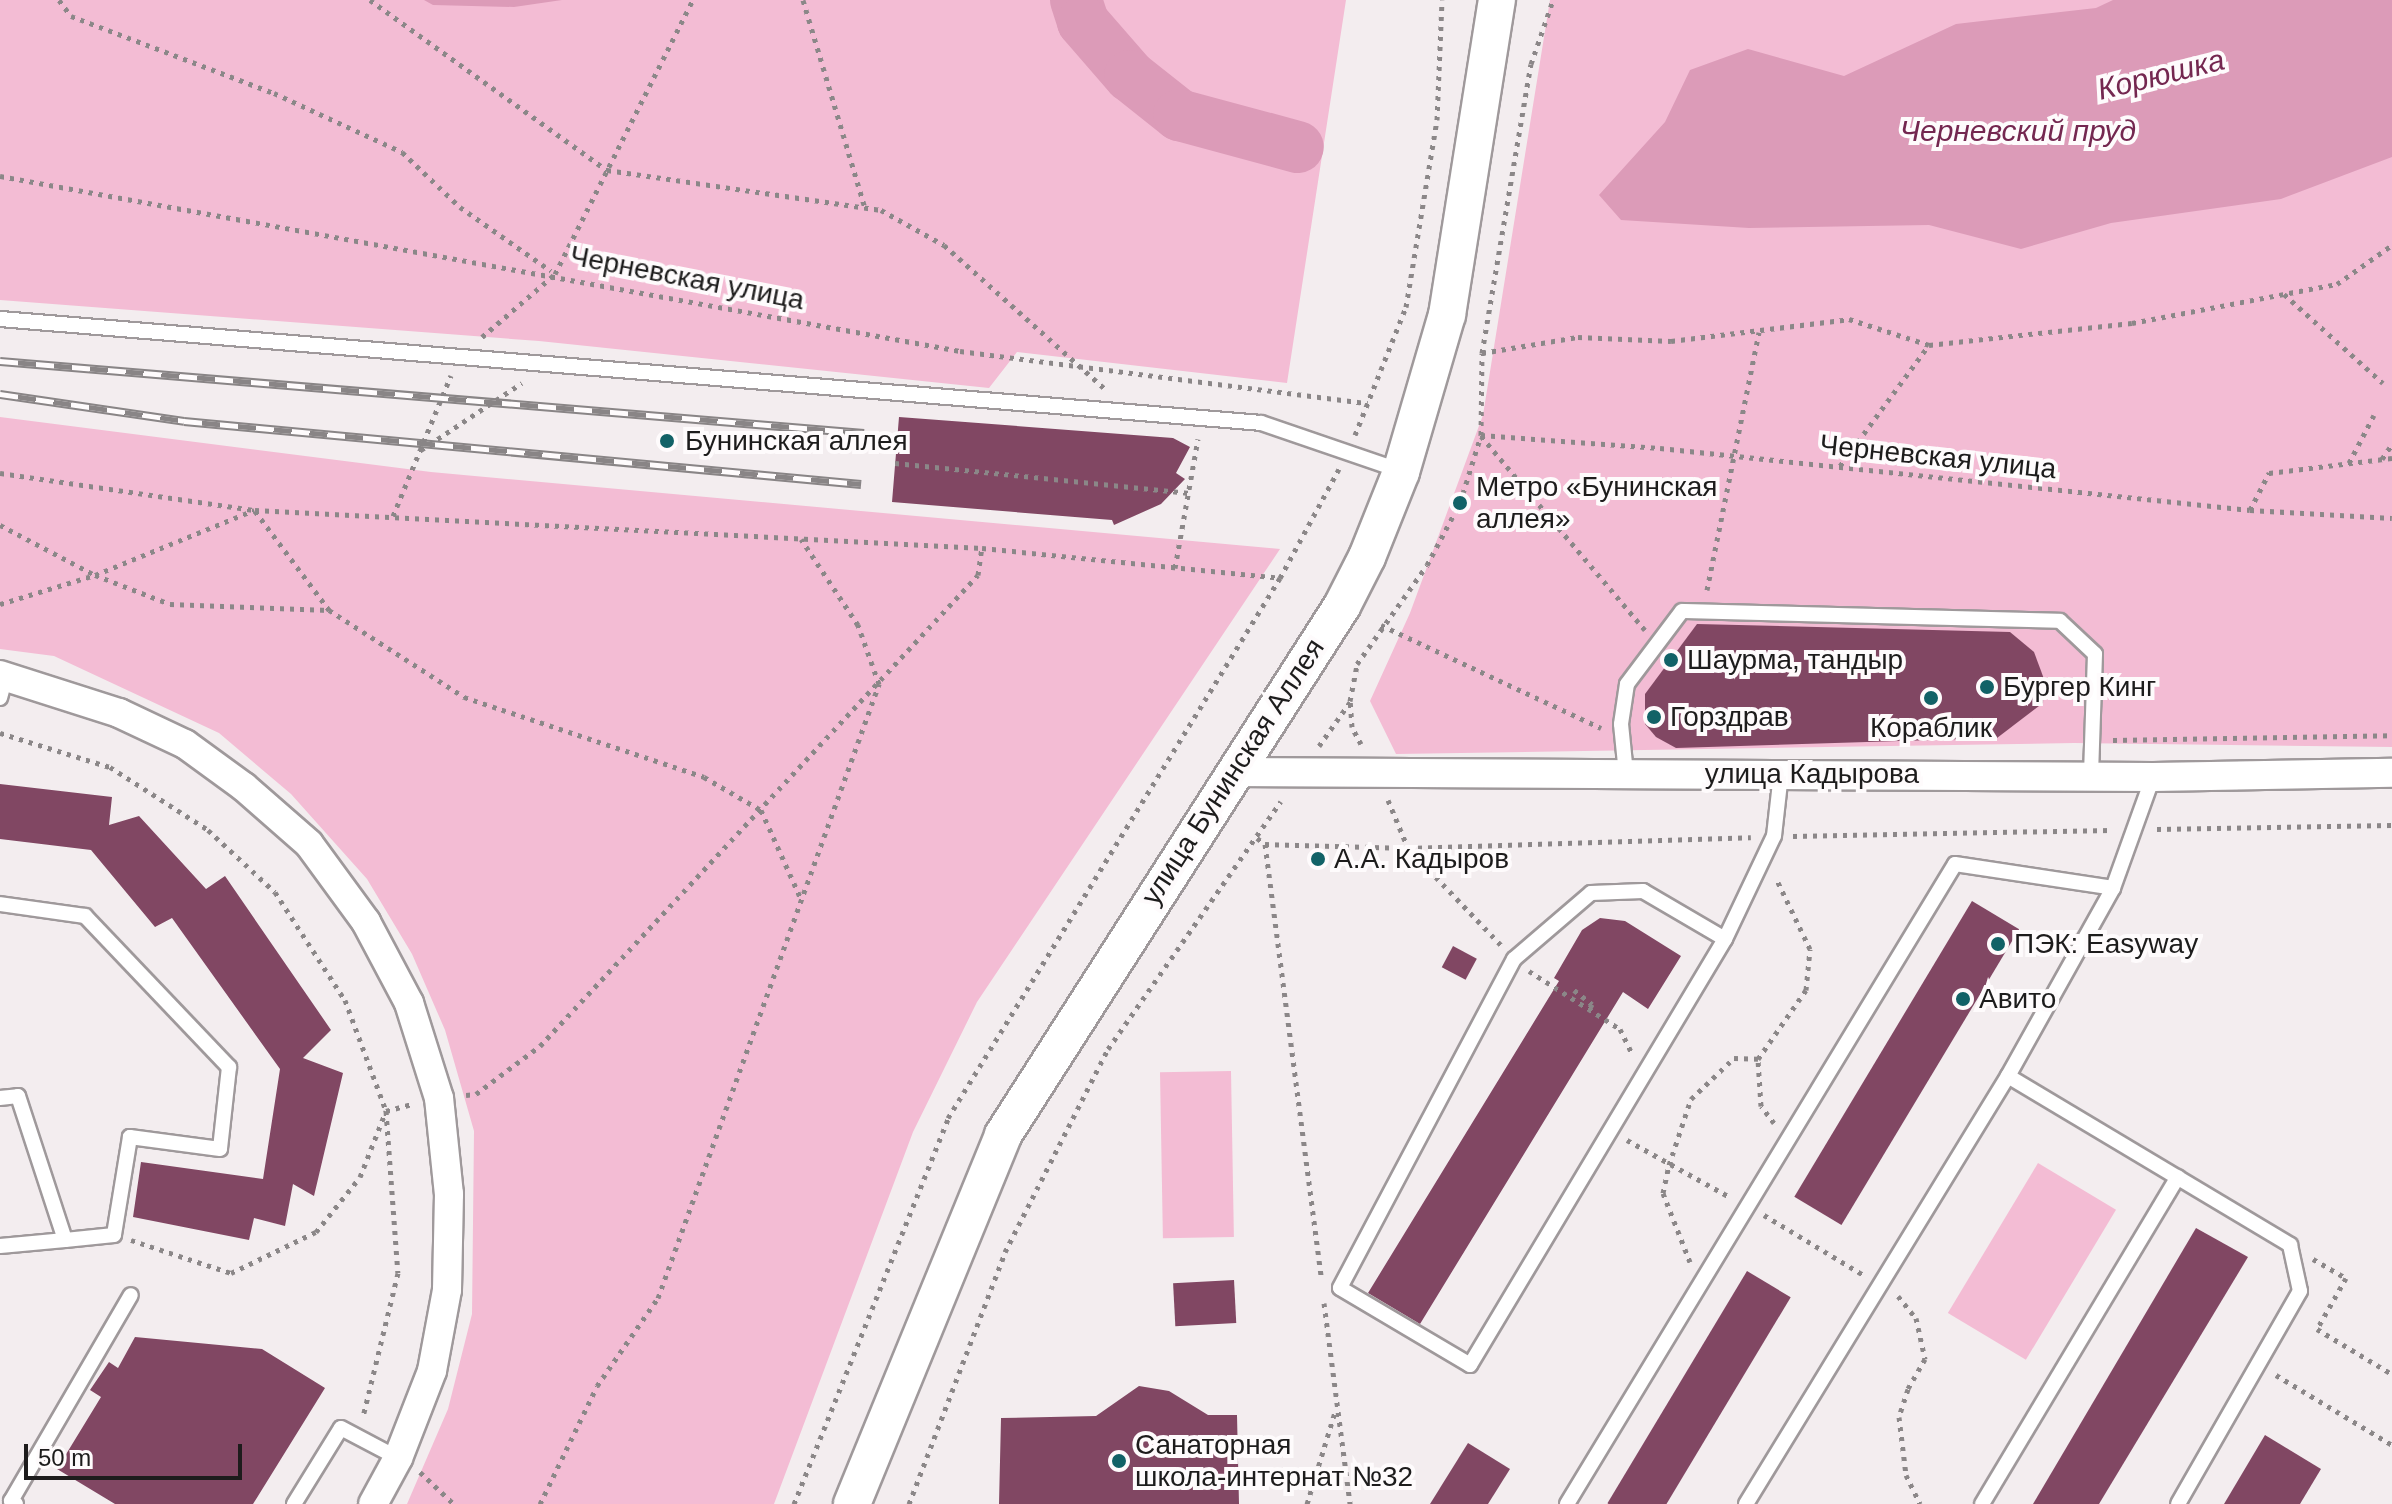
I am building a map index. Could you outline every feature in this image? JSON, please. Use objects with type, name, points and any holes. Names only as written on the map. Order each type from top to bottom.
[{"type":"street","name":"улица Бунинская Аллея","points":[[852,1504],[1003,1135],[1232,772],[1342,606],[1401,472],[1447,315],[1497,0]]},
{"type":"street","points":[[2,683],[119,713],[185,744],[309,844],[366,922],[409,1003],[439,1098],[449,1194],[447,1290],[432,1371],[398,1458],[373,1504]]},
{"type":"street","name":"улица Кадырова","points":[[1232,772],[2091,777],[2392,773]]},
{"type":"lane","points":[[0,319],[1261,423],[1401,472]]},
{"type":"lane","points":[[1626,774],[1622,738],[1627,684],[1682,611],[2060,621],[2095,654],[2091,777]]},
{"type":"lane","points":[[1725,939],[1643,891],[1591,893],[1514,959],[1340,1288],[1470,1365],[1725,939],[1774,836],[1781,774]]},
{"type":"lane","points":[[1746,1504],[2008,1076],[2113,888],[2138,829],[2153,777]]},
{"type":"lane","points":[[1567,1504],[1955,864],[2113,888]]},
{"type":"lane","points":[[0,904],[85,916],[229,1067],[220,1149],[130,1137],[114,1235],[0,1246]]},
{"type":"lane","points":[[2008,1076],[2290,1245],[2300,1291],[2178,1504]]},
{"type":"lane","points":[[0,1098],[18,1096],[65,1240]]},
{"type":"lane","points":[[1982,1504],[2178,1177]]},
{"type":"lane","points":[[16,1504],[11,1501],[131,1295]]},
{"type":"lane","points":[[294,1504],[341,1428],[398,1458]]},
{"type":"path","points":[[59,0],[71,16],[274,93],[402,152],[460,207],[555,274]]},
{"type":"path","points":[[370,0],[607,170],[881,210],[944,245],[1134,413]]},
{"type":"path","points":[[393,516],[459,357],[555,274],[693,0]]},
{"type":"path","points":[[803,0],[865,208]]},
{"type":"path","points":[[1406,307],[1437,120],[1442,0]]},
{"type":"path","points":[[1553,0],[1531,64],[1523,137],[1482,353],[1481,435],[1453,516],[1427,565],[1381,625],[1357,664],[1350,701],[1352,727],[1376,772],[1408,848],[1514,959],[1620,1029],[1630,1045],[1638,1084]]},
{"type":"path","name":"Черневская улица","points":[[0,176],[555,274],[960,351],[1368,403]]},
{"type":"path","points":[[1482,353],[1578,337],[1671,341],[1849,319],[1929,345],[2132,323],[2337,284],[2392,245]]},
{"type":"path","points":[[2284,294],[2383,383]]},
{"type":"path","points":[[1703,612],[1731,456],[1759,332]]},
{"type":"path","points":[[1839,467],[1929,345]]},
{"type":"path","points":[[420,451],[550,364]]},
{"type":"path","points":[[2349,463],[2374,415]]},
{"type":"path","points":[[1175,568],[1201,418]]},
{"type":"path","points":[[1481,435],[1657,644]]},
{"type":"path","name":"Черневская улица","points":[[1481,435],[1731,456],[2250,510],[2392,518]]},
{"type":"path","points":[[2382,459],[2392,444]]},
{"type":"path","points":[[2250,510],[2269,473],[2392,458]]},
{"type":"path","points":[[895,463],[1189,493]]},
{"type":"path","points":[[0,473],[255,510],[982,548],[1280,578],[948,1118],[794,1504]]},
{"type":"path","points":[[0,604],[95,575],[255,510]]},
{"type":"path","points":[[255,510],[329,610],[464,697],[704,777],[761,810],[801,900]]},
{"type":"path","points":[[0,525],[95,575],[170,604],[329,610]]},
{"type":"path","points":[[540,1504],[597,1386],[658,1298],[879,684],[858,625],[801,539]]},
{"type":"path","points":[[386,1111],[439,1098],[476,1094],[540,1046],[978,575],[982,548]]},
{"type":"path","points":[[1381,625],[1622,738]]},
{"type":"path","points":[[0,733],[110,767],[208,830],[275,892],[345,1000],[386,1111],[398,1273],[368,1408],[352,1435]]},
{"type":"path","points":[[2092,740],[2392,735]]},
{"type":"path","points":[[909,1504],[1005,1252],[1108,1049],[1257,838],[1265,844],[1408,848],[1774,836],[2392,825]]},
{"type":"path","points":[[1774,836],[1773,874],[1810,949],[1806,990],[1758,1059],[1761,1106],[1787,1141]]},
{"type":"path","points":[[1265,844],[1350,1504]]},
{"type":"path","points":[[1574,990],[1592,1004],[1589,1010]]},
{"type":"path","points":[[1699,1286],[1663,1193],[1669,1165],[1691,1099],[1734,1058],[1758,1059]]},
{"type":"path","points":[[114,1235],[231,1273],[316,1232],[360,1177],[386,1111]]},
{"type":"path","points":[[1611,1129],[1669,1165],[1748,1206]]},
{"type":"path","points":[[2290,1245],[2346,1278],[2317,1329],[2392,1374]]},
{"type":"path","points":[[2258,1364],[2392,1445]]},
{"type":"path","points":[[1307,1504],[1337,1407]]},
{"type":"path","points":[[398,1458],[435,1482],[454,1504]]},
{"type":"shaded area","points":[[0,0],[1346,0],[1287,383],[1017,352],[989,388],[539,341],[0,300]]},
{"type":"shaded area","points":[[1550,0],[2392,0],[2392,747],[2074,743],[1396,754],[1370,701],[1410,613],[1483,415]]},
{"type":"shaded area","points":[[0,417],[431,472],[1280,549],[977,1002],[913,1132],[774,1504],[407,1504],[448,1409],[472,1314],[474,1131],[445,1030],[412,954],[367,879],[291,794],[219,733],[54,656],[0,649]]},
{"type":"shaded area","points":[[1231,1071],[1234,1237],[1163,1238],[1160,1072]]},
{"type":"shaded area","points":[[2038,1163],[2116,1210],[2026,1360],[1948,1313]]},
{"type":"water","points":[[424,0],[562,0],[514,7],[433,5]]},
{"type":"water","name":"Черневский пруд","points":[[2113,0],[2392,0],[2392,157],[2281,199],[2111,223],[2021,249],[1929,225],[1749,228],[1621,220],[1599,195],[1665,122],[1690,70],[1748,49],[1844,76],[1956,24],[2096,8]]},
{"type":"building","points":[[899,417],[1173,438],[1190,447],[1176,473],[1185,479],[1161,504],[1114,525],[1112,520],[892,502]]},
{"type":"building","points":[[1697,624],[2010,632],[2034,652],[2044,679],[2043,703],[1997,738],[1676,748],[1656,737],[1645,724],[1645,694]]},
{"type":"building","points":[[0,784],[112,797],[109,825],[139,816],[206,889],[225,876],[331,1030],[303,1058],[343,1073],[314,1196],[293,1184],[285,1226],[254,1218],[249,1240],[133,1217],[141,1162],[263,1179],[280,1069],[172,918],[155,927],[91,850],[0,839]]},
{"type":"building","points":[[1972,901],[2019,929],[1841,1225],[1794,1197]]},
{"type":"building","points":[[1600,918],[1625,921],[1681,956],[1648,1009],[1623,992],[1420,1324],[1368,1293],[1559,981],[1554,978],[1582,930]]},
{"type":"building","points":[[1453,946],[1477,959],[1466,980],[1442,967]]},
{"type":"building","points":[[2196,1228],[2248,1257],[2099,1504],[2033,1504]]},
{"type":"building","points":[[1747,1271],[1791,1297],[1666,1504],[1607,1503]]},
{"type":"building","points":[[1234,1280],[1236,1323],[1175,1326],[1173,1283]]},
{"type":"building","points":[[135,1337],[262,1349],[325,1388],[253,1504],[115,1504],[57,1469],[101,1397],[90,1390],[109,1362],[118,1368]]},
{"type":"building","name":"Санаторная школа-интернат №32","points":[[1139,1386],[1169,1391],[1208,1415],[1237,1415],[1239,1504],[999,1504],[1001,1418],[1096,1416]]},
{"type":"building","points":[[2265,1435],[2321,1469],[2300,1504],[2224,1504]]},
{"type":"building","points":[[1468,1443],[1510,1469],[1488,1504],[1430,1504]]},
{"type":"waterway","name":"Корюшка","points":[[1076,0],[1083,22],[1130,76],[1179,115],[1298,147]]},
{"type":"railway","points":[[0,361],[864,433]]},
{"type":"railway","points":[[0,394],[184,421],[861,484]]},
{"type":"place","name":"Бунинская аллея","points":[[667,441]]},
{"type":"place","name":"Метро «Бунинская аллея»","points":[[1460,503]]},
{"type":"place","name":"Шаурма, тандыр","points":[[1671,660]]},
{"type":"place","name":"Бургер Кинг","points":[[1987,687]]},
{"type":"place","name":"Кораблик","points":[[1931,698]]},
{"type":"place","name":"Горздрав","points":[[1654,717]]},
{"type":"place","name":"А.А. Кадыров","points":[[1318,859]]},
{"type":"place","name":"ПЭК: Easyway","points":[[1998,944]]},
{"type":"place","name":"Авито","points":[[1963,999]]},
{"type":"place","name":"Санаторная школа-интернат №32","points":[[1119,1461]]}]
